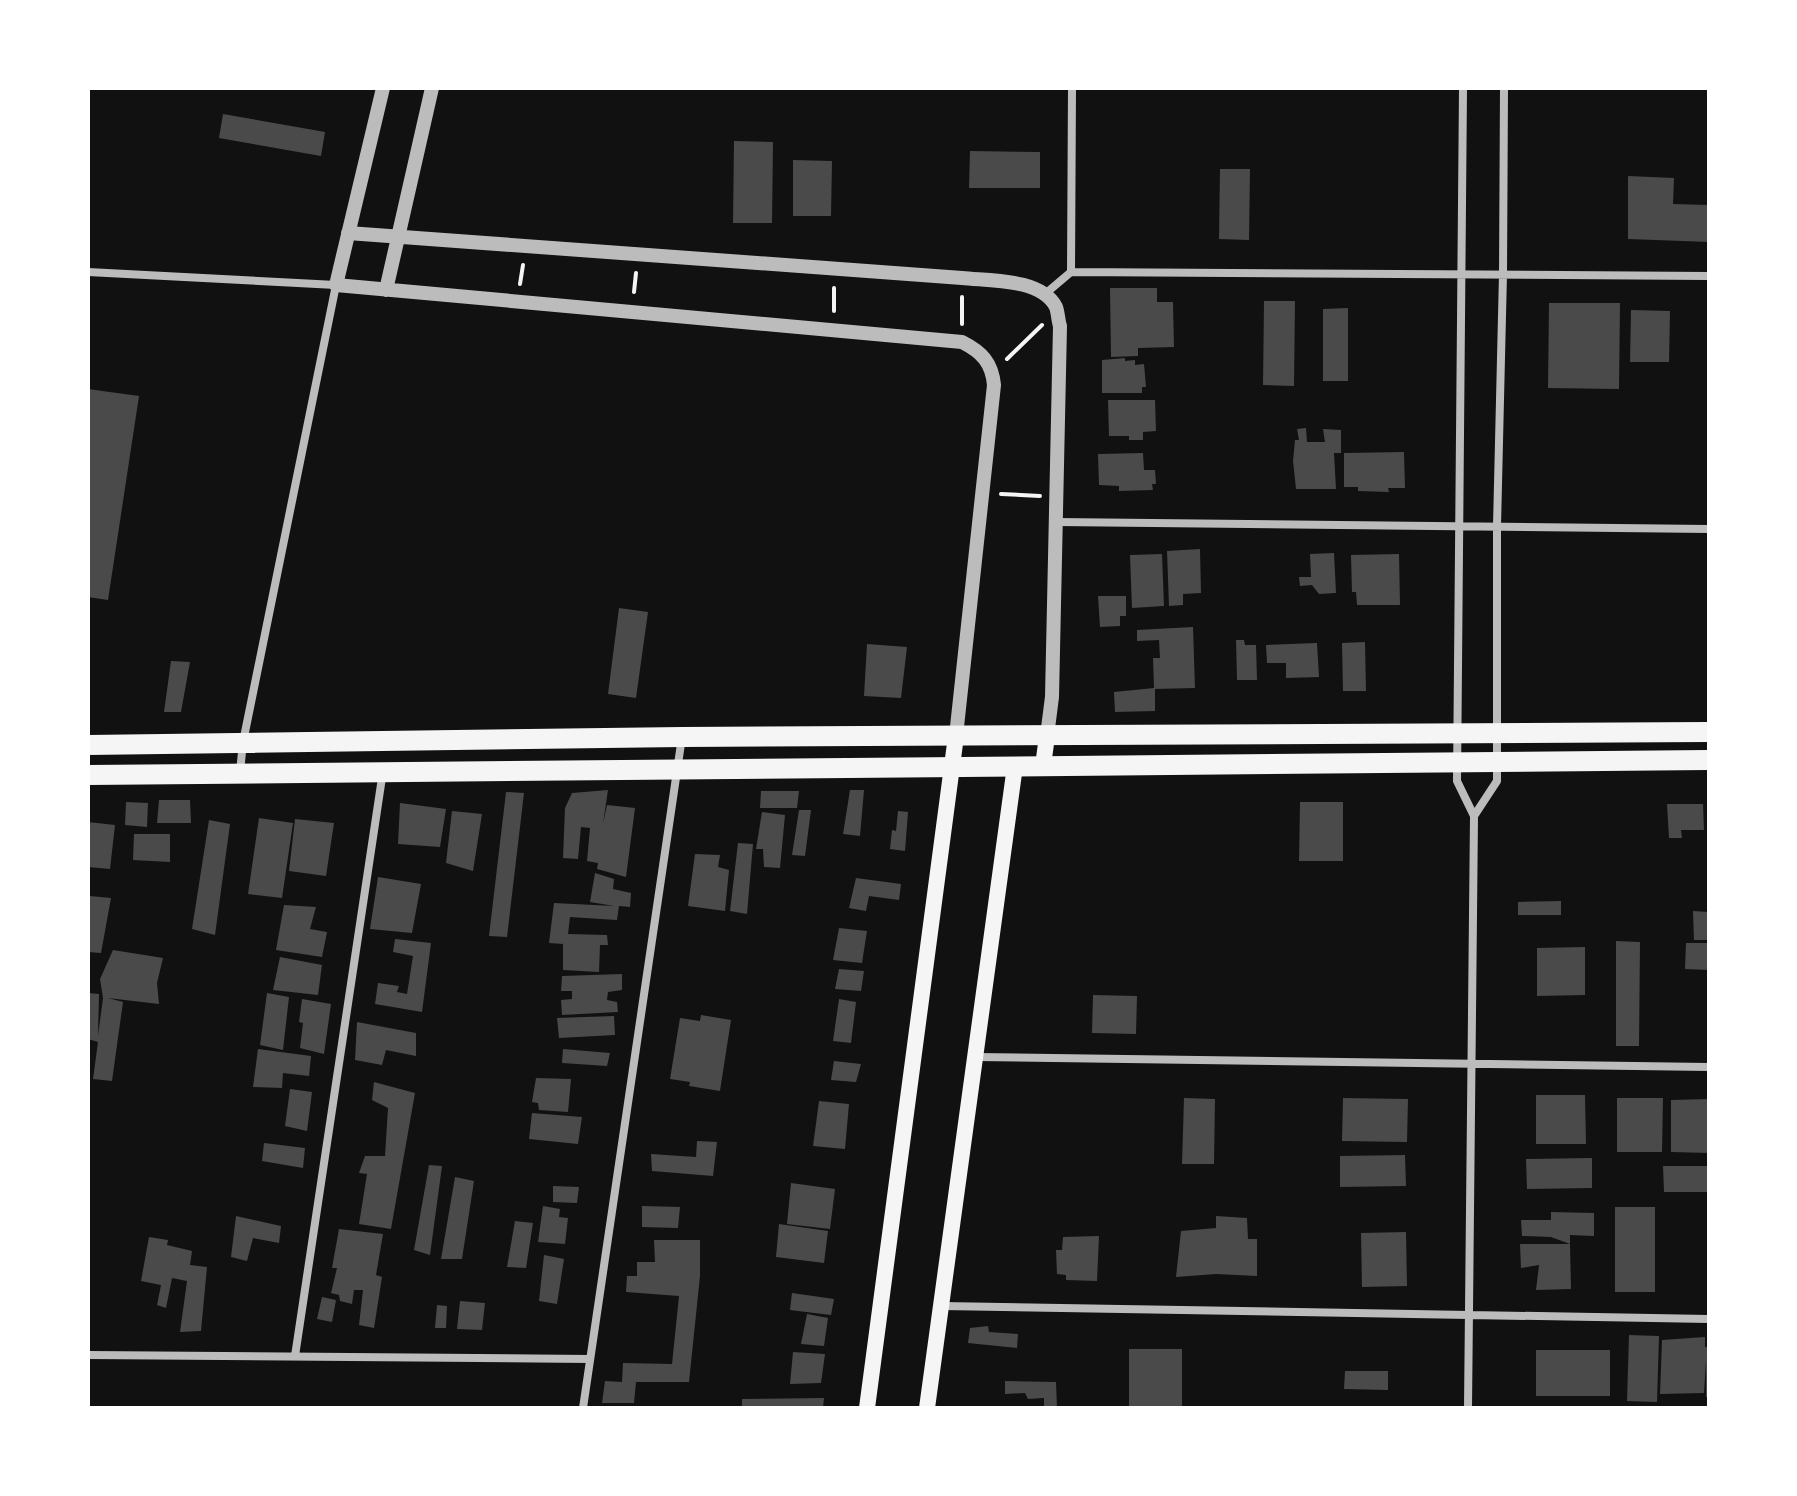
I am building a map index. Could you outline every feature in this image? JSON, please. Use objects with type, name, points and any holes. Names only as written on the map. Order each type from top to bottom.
[{"type":"main road","points":[[88,745],[682,737],[1709,732]]},
{"type":"main road","points":[[867,1408],[956,736]]},
{"type":"main road","points":[[1043,766],[1047,736]]},
{"type":"main road","points":[[88,775],[677,767],[1709,760]]},
{"type":"main road","points":[[927,1408],[1015,766]]},
{"type":"street","points":[[240,772],[243,742],[336,285],[383,88]]},
{"type":"street","points":[[386,290],[432,88]]},
{"type":"street","points":[[1071,272],[1072,88]]},
{"type":"street","points":[[1463,88],[1457,781],[1474,816],[1468,1408]]},
{"type":"street","points":[[1474,816],[1497,781],[1498,762],[1497,526],[1504,88]]},
{"type":"street","points":[[348,233],[962,278],[1024,286],[1045,294],[1056,308],[1060,326],[1052,697],[1047,736]]},
{"type":"street","points":[[88,272],[336,285],[962,342],[977,349],[993,373],[994,385],[956,736]]},
{"type":"street","points":[[1045,294],[1071,272],[1709,276]]},
{"type":"street","points":[[1056,522],[1709,529]]},
{"type":"street","points":[[583,1408],[682,737]]},
{"type":"street","points":[[295,1356],[383,771]]},
{"type":"street","points":[[975,1057],[1709,1067]]},
{"type":"street","points":[[941,1306],[1709,1319]]},
{"type":"street","points":[[88,1355],[590,1359]]},
{"type":"path","points":[[519,286],[523,262]]},
{"type":"path","points":[[633,296],[636,271]]},
{"type":"path","points":[[834,285],[834,315]]},
{"type":"path","points":[[962,295],[962,328]]},
{"type":"path","points":[[1007,359],[1043,324]]},
{"type":"path","points":[[999,494],[1047,496]]},
{"type":"building","points":[[223,114],[325,132],[321,156],[219,138]]},
{"type":"building","points":[[734,141],[773,142],[772,223],[733,223]]},
{"type":"building","points":[[970,151],[1040,152],[1040,188],[969,188]]},
{"type":"building","points":[[793,160],[832,161],[831,216],[793,216]]},
{"type":"building","points":[[1220,169],[1250,169],[1249,240],[1219,239]]},
{"type":"building","points":[[1628,176],[1674,178],[1673,204],[1709,205],[1709,242],[1628,239]]},
{"type":"building","points":[[1110,288],[1157,288],[1157,302],[1173,302],[1174,347],[1138,348],[1138,356],[1111,357]]},
{"type":"building","points":[[1264,301],[1295,301],[1294,386],[1263,385]]},
{"type":"building","points":[[1549,303],[1620,303],[1619,389],[1548,388]]},
{"type":"building","points":[[1348,308],[1348,381],[1323,381],[1323,309]]},
{"type":"building","points":[[1631,310],[1670,311],[1669,362],[1630,362]]},
{"type":"building","points":[[1125,358],[1125,361],[1135,360],[1135,365],[1144,364],[1146,387],[1142,387],[1142,393],[1102,393],[1102,360]]},
{"type":"building","points":[[88,389],[139,396],[108,600],[88,597]]},
{"type":"building","points":[[1108,400],[1155,400],[1156,431],[1143,432],[1143,440],[1109,436]]},
{"type":"building","points":[[1306,428],[1307,442],[1325,442],[1323,429],[1341,430],[1341,453],[1334,453],[1336,489],[1296,489],[1293,461],[1295,440],[1299,440],[1297,429]]},
{"type":"building","points":[[1404,452],[1405,488],[1388,488],[1389,492],[1358,491],[1358,487],[1344,487],[1344,453]]},
{"type":"building","points":[[1143,453],[1144,470],[1155,470],[1153,490],[1119,491],[1119,486],[1099,485],[1098,454]]},
{"type":"building","points":[[1200,549],[1201,593],[1183,594],[1183,605],[1169,606],[1167,551]]},
{"type":"building","points":[[1334,553],[1336,593],[1319,594],[1312,585],[1300,586],[1299,577],[1311,577],[1310,554]]},
{"type":"building","points":[[1162,554],[1164,606],[1132,608],[1130,555]]},
{"type":"building","points":[[1399,554],[1400,605],[1357,605],[1356,592],[1352,592],[1351,555]]},
{"type":"building","points":[[1098,596],[1126,596],[1126,616],[1120,616],[1120,626],[1100,627]]},
{"type":"building","points":[[619,608],[648,612],[636,698],[608,694]]},
{"type":"building","points":[[1193,627],[1195,688],[1155,689],[1155,711],[1115,712],[1114,692],[1154,688],[1153,658],[1160,658],[1159,640],[1137,641],[1137,630]]},
{"type":"building","points":[[1236,640],[1244,640],[1245,645],[1256,645],[1257,680],[1237,680]]},
{"type":"building","points":[[1365,642],[1366,691],[1343,691],[1342,643]]},
{"type":"building","points":[[1317,643],[1319,677],[1286,678],[1286,663],[1267,663],[1266,645]]},
{"type":"building","points":[[867,644],[907,647],[901,698],[864,696]]},
{"type":"building","points":[[171,661],[190,662],[181,712],[164,712]]},
{"type":"building","points":[[608,790],[603,824],[607,805],[635,808],[626,877],[597,869],[598,863],[587,861],[590,828],[581,827],[578,859],[563,858],[565,808],[572,793]]},
{"type":"building","points":[[850,790],[864,790],[860,836],[843,834]]},
{"type":"building","points":[[761,791],[799,791],[797,808],[760,808]]},
{"type":"building","points":[[506,792],[524,793],[507,937],[489,936]]},
{"type":"building","points":[[159,800],[190,800],[191,823],[157,823]]},
{"type":"building","points":[[126,802],[148,803],[147,827],[125,825]]},
{"type":"building","points":[[1300,802],[1343,802],[1343,861],[1299,861]]},
{"type":"building","points":[[400,803],[446,809],[440,847],[398,844]]},
{"type":"building","points":[[1667,804],[1703,804],[1704,830],[1681,830],[1682,838],[1669,838]]},
{"type":"building","points":[[799,810],[811,810],[805,856],[792,855]]},
{"type":"building","points":[[452,811],[482,814],[473,871],[446,863]]},
{"type":"building","points":[[898,811],[908,812],[905,851],[890,849]]},
{"type":"building","points":[[762,812],[785,815],[780,868],[764,867],[763,849],[756,849]]},
{"type":"building","points":[[259,818],[293,823],[282,898],[248,894]]},
{"type":"building","points":[[295,819],[334,823],[326,876],[289,871]]},
{"type":"building","points":[[209,820],[230,824],[215,935],[192,929]]},
{"type":"building","points":[[88,822],[115,825],[110,869],[88,867]]},
{"type":"building","points":[[134,834],[170,834],[170,862],[133,860]]},
{"type":"building","points":[[738,843],[753,844],[747,914],[730,911]]},
{"type":"building","points":[[695,854],[720,855],[718,867],[729,870],[725,911],[688,906]]},
{"type":"building","points":[[595,873],[614,879],[613,889],[631,893],[630,907],[619,906],[617,920],[570,917],[568,934],[607,935],[608,945],[600,945],[599,972],[563,970],[563,944],[549,943],[554,903],[614,906],[590,902]]},
{"type":"building","points":[[378,877],[421,884],[412,933],[370,929]]},
{"type":"building","points":[[856,878],[901,884],[899,900],[869,896],[866,911],[849,908]]},
{"type":"building","points":[[90,896],[111,898],[101,953],[88,952]]},
{"type":"building","points":[[1561,901],[1561,915],[1518,915],[1518,902]]},
{"type":"building","points":[[284,905],[316,907],[310,929],[327,932],[322,957],[276,950]]},
{"type":"building","points":[[1693,911],[1709,912],[1709,940],[1694,940]]},
{"type":"building","points":[[839,928],[867,931],[862,963],[833,960]]},
{"type":"building","points":[[395,939],[431,943],[422,1012],[375,1004],[378,983],[399,986],[397,992],[407,994],[413,956],[393,952]]},
{"type":"building","points":[[1616,941],[1640,942],[1639,1046],[1616,1046]]},
{"type":"building","points":[[1686,943],[1709,943],[1709,970],[1685,969]]},
{"type":"building","points":[[1585,947],[1585,995],[1537,996],[1537,948]]},
{"type":"building","points":[[113,950],[163,958],[157,983],[159,1004],[108,998],[123,1002],[112,1081],[93,1079],[98,1042],[88,1039],[88,993],[99,994],[98,1036],[103,998],[100,979]]},
{"type":"building","points":[[280,957],[322,965],[318,995],[273,990]]},
{"type":"building","points":[[839,969],[864,971],[861,991],[835,989]]},
{"type":"building","points":[[622,974],[622,990],[608,992],[607,1000],[617,1002],[618,1012],[562,1015],[561,1000],[572,999],[572,991],[561,991],[562,976]]},
{"type":"building","points":[[267,993],[289,997],[283,1050],[260,1045]]},
{"type":"building","points":[[1093,995],[1137,996],[1136,1034],[1092,1033]]},
{"type":"building","points":[[302,999],[331,1004],[324,1054],[300,1048]]},
{"type":"building","points":[[839,999],[856,1002],[851,1043],[833,1041]]},
{"type":"building","points":[[701,1015],[731,1020],[720,1091],[670,1079],[680,1018],[700,1021]]},
{"type":"building","points":[[614,1016],[615,1035],[559,1038],[557,1018]]},
{"type":"building","points":[[357,1022],[416,1033],[416,1056],[386,1050],[382,1065],[355,1060]]},
{"type":"building","points":[[258,1049],[311,1056],[309,1076],[283,1073],[282,1088],[253,1087]]},
{"type":"building","points":[[563,1049],[610,1053],[607,1066],[562,1063]]},
{"type":"building","points":[[834,1061],[861,1064],[856,1082],[831,1080]]},
{"type":"building","points":[[536,1078],[571,1079],[568,1112],[539,1110],[538,1103],[532,1102]]},
{"type":"building","points":[[374,1082],[415,1093],[391,1229],[359,1224],[367,1174],[359,1173],[365,1156],[385,1156],[388,1108],[372,1100]]},
{"type":"building","points":[[290,1089],[312,1092],[307,1131],[285,1126]]},
{"type":"building","points":[[1536,1095],[1585,1095],[1586,1144],[1536,1144]]},
{"type":"building","points":[[1184,1098],[1215,1099],[1214,1164],[1182,1164]]},
{"type":"building","points":[[1343,1098],[1408,1099],[1407,1142],[1342,1141]]},
{"type":"building","points":[[1617,1098],[1663,1098],[1662,1152],[1617,1152]]},
{"type":"building","points":[[1709,1099],[1709,1153],[1671,1152],[1671,1100]]},
{"type":"building","points":[[819,1101],[849,1104],[845,1149],[813,1146]]},
{"type":"building","points":[[532,1113],[582,1117],[578,1144],[529,1139]]},
{"type":"building","points":[[697,1141],[717,1142],[713,1176],[652,1171],[651,1154],[696,1157]]},
{"type":"building","points":[[264,1143],[305,1148],[303,1168],[262,1161]]},
{"type":"building","points":[[1405,1155],[1406,1186],[1340,1187],[1340,1156]]},
{"type":"building","points":[[1592,1158],[1592,1188],[1527,1189],[1526,1159]]},
{"type":"building","points":[[429,1165],[442,1166],[430,1255],[414,1250]]},
{"type":"building","points":[[1663,1166],[1709,1166],[1709,1192],[1664,1192]]},
{"type":"building","points":[[455,1177],[474,1181],[462,1259],[441,1259]]},
{"type":"building","points":[[791,1183],[835,1189],[830,1229],[787,1224]]},
{"type":"building","points":[[553,1186],[579,1187],[577,1203],[553,1202]]},
{"type":"building","points":[[543,1206],[560,1209],[559,1217],[568,1218],[565,1244],[538,1242]]},
{"type":"building","points":[[642,1206],[680,1207],[678,1228],[642,1227]]},
{"type":"building","points":[[1615,1207],[1655,1207],[1655,1292],[1615,1292]]},
{"type":"building","points":[[1551,1212],[1594,1213],[1594,1236],[1570,1235],[1570,1244],[1551,1237],[1522,1236],[1521,1220],[1551,1220]]},
{"type":"building","points":[[236,1216],[281,1226],[279,1243],[253,1238],[247,1261],[231,1257]]},
{"type":"building","points":[[1216,1216],[1247,1218],[1248,1239],[1257,1239],[1257,1276],[1216,1274],[1176,1277],[1181,1231],[1216,1228]]},
{"type":"building","points":[[515,1221],[533,1223],[526,1268],[507,1267]]},
{"type":"building","points":[[779,1224],[828,1231],[824,1263],[776,1257]]},
{"type":"building","points":[[339,1229],[383,1234],[376,1275],[382,1277],[374,1328],[359,1325],[363,1290],[354,1290],[352,1304],[340,1301],[339,1295],[331,1293],[337,1268],[332,1268]]},
{"type":"building","points":[[1406,1232],[1407,1286],[1362,1287],[1361,1233]]},
{"type":"building","points":[[1099,1236],[1097,1281],[1066,1280],[1066,1275],[1057,1274],[1056,1250],[1062,1250],[1063,1237]]},
{"type":"building","points":[[149,1237],[168,1240],[167,1245],[192,1251],[190,1265],[207,1267],[201,1331],[180,1332],[187,1281],[172,1278],[166,1308],[157,1305],[161,1285],[141,1281]]},
{"type":"building","points":[[654,1240],[700,1240],[700,1276],[689,1382],[636,1382],[634,1403],[602,1403],[605,1381],[622,1382],[623,1363],[672,1364],[679,1296],[626,1292],[627,1276],[637,1276],[637,1262],[655,1262]]},
{"type":"building","points":[[1520,1244],[1570,1244],[1571,1289],[1536,1290],[1539,1265],[1521,1268]]},
{"type":"building","points":[[544,1255],[564,1259],[557,1304],[539,1301]]},
{"type":"building","points":[[792,1293],[834,1299],[831,1315],[790,1310]]},
{"type":"building","points":[[322,1297],[336,1300],[332,1322],[317,1319]]},
{"type":"building","points":[[460,1301],[485,1303],[482,1330],[457,1329]]},
{"type":"building","points":[[437,1305],[447,1306],[446,1328],[435,1328]]},
{"type":"building","points":[[807,1314],[828,1318],[824,1346],[801,1344]]},
{"type":"building","points":[[988,1326],[989,1332],[1018,1334],[1017,1348],[968,1343],[970,1328]]},
{"type":"building","points":[[1629,1335],[1659,1336],[1657,1402],[1627,1401]]},
{"type":"building","points":[[1705,1337],[1705,1347],[1709,1347],[1709,1397],[1706,1397],[1706,1361],[1704,1393],[1660,1394],[1662,1340]]},
{"type":"building","points":[[1129,1349],[1182,1349],[1182,1408],[1129,1408]]},
{"type":"building","points":[[1536,1350],[1610,1350],[1610,1396],[1536,1396]]},
{"type":"building","points":[[793,1352],[825,1354],[821,1383],[790,1384]]},
{"type":"building","points":[[1345,1371],[1388,1371],[1388,1390],[1344,1389]]},
{"type":"building","points":[[1005,1381],[1056,1382],[1057,1408],[1044,1408],[1044,1398],[1028,1399],[1025,1393],[1005,1394]]},
{"type":"building","points":[[824,1398],[823,1408],[742,1408],[742,1399]]}]
